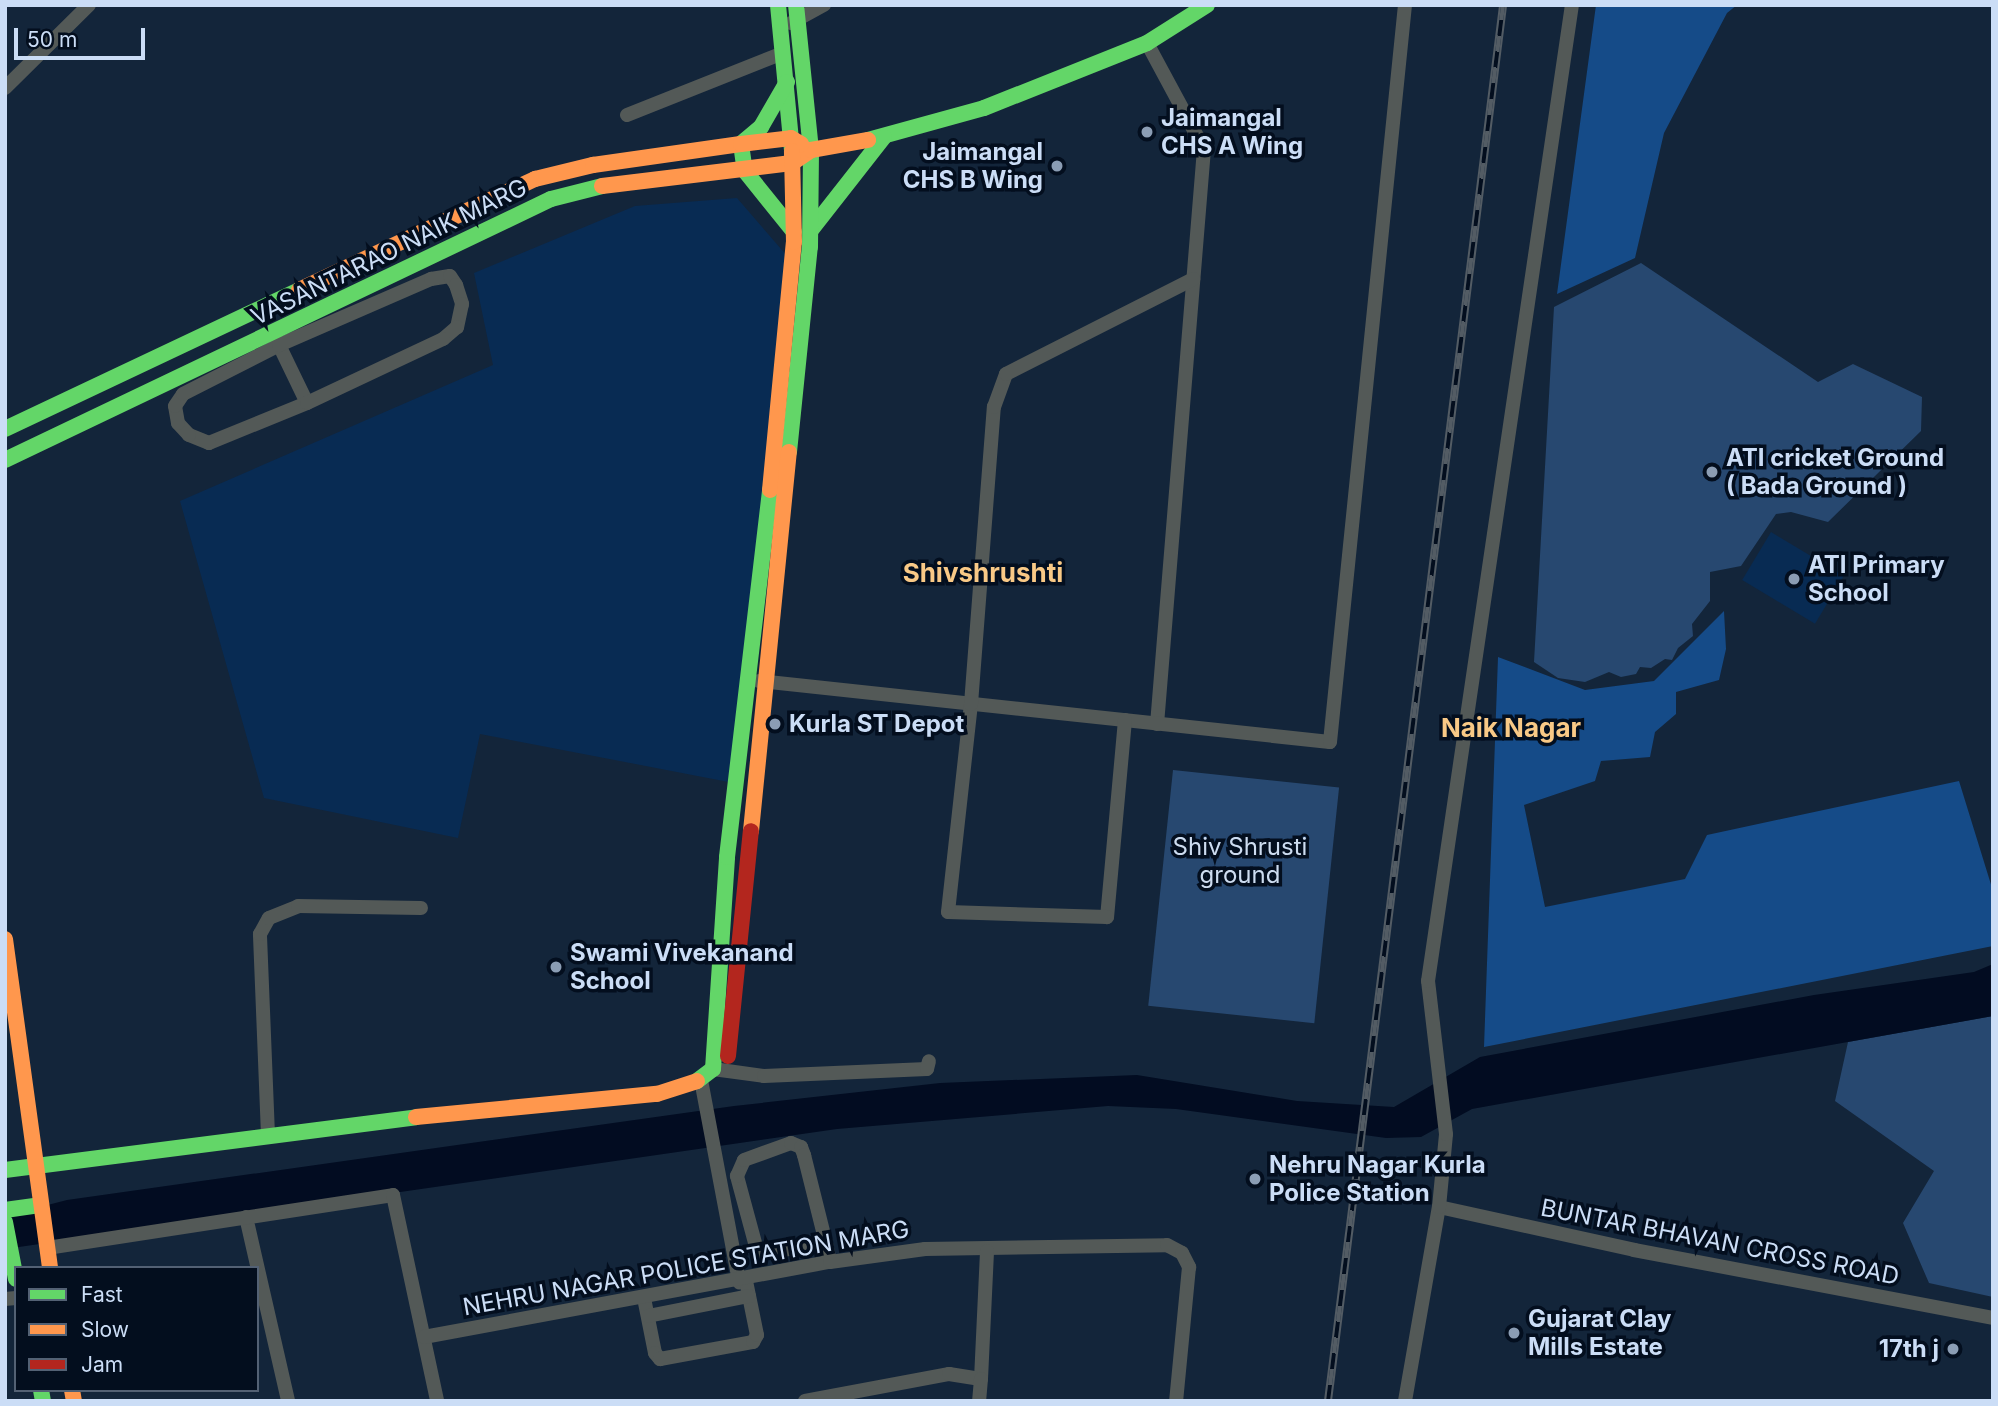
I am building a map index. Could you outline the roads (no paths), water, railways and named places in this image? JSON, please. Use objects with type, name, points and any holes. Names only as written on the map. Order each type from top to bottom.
[{"type":"street","points":[[5,88],[89,5]]},
{"type":"street","points":[[778,5],[787,82],[792,163],[802,231]]},
{"type":"street","points":[[780,28],[797,12],[824,5]]},
{"type":"street","name":"VASANTARAO NAIK MARG","points":[[5,460],[182,377],[275,339],[302,318],[551,199],[597,187],[745,171],[792,163],[811,150],[884,137],[984,108],[1147,43],[1207,5]]},
{"type":"street","points":[[758,681],[1330,742],[1405,5]]},
{"type":"street","points":[[1405,1401],[1440,1208],[1446,1134],[1430,1027],[1428,981],[1572,5]]},
{"type":"street","points":[[644,1298],[655,1353],[660,1359],[753,1342],[757,1335],[725,1208],[709,1126],[710,1078],[758,681],[811,150],[797,12]]},
{"type":"street","points":[[1147,43],[1204,149],[1157,724]]},
{"type":"street","points":[[627,115],[783,53]]},
{"type":"street","points":[[787,82],[761,127],[741,144],[745,171],[802,231]]},
{"type":"street","points":[[802,231],[884,137]]},
{"type":"street","points":[[791,138],[811,150]]},
{"type":"street","name":"VASANTARAO NAIK MARG","points":[[10,427],[536,179],[593,165],[791,138]]},
{"type":"street","points":[[593,165],[597,187]]},
{"type":"street","points":[[491,199],[502,223]]},
{"type":"street","points":[[414,235],[426,259]]},
{"type":"street","points":[[371,256],[383,280]]},
{"type":"street","points":[[450,276],[462,304],[457,327],[443,339],[307,402],[209,443],[189,436],[178,423],[175,406],[184,394],[275,339],[431,279],[450,276]]},
{"type":"street","points":[[1125,720],[1107,917],[948,912],[971,704],[994,407],[1006,374],[1193,279]]},
{"type":"street","points":[[290,295],[302,318]]},
{"type":"street","points":[[275,339],[307,402]]},
{"type":"street","points":[[171,353],[182,377]]},
{"type":"street","points":[[120,377],[131,401]]},
{"type":"street","points":[[10,427],[28,450]]},
{"type":"street","points":[[268,1135],[260,933],[269,918],[298,906],[421,908]]},
{"type":"street","points":[[5,939],[34,1168],[50,1266]]},
{"type":"street","points":[[5,1170],[268,1135],[678,1089],[710,1078],[927,1069],[929,1060]]},
{"type":"street","points":[[826,1243],[758,1254],[737,1168],[749,1157],[791,1143],[801,1147],[826,1243],[830,1262]]},
{"type":"street","points":[[719,1179],[737,1176]]},
{"type":"street","points":[[47,1246],[393,1195],[437,1401]]},
{"type":"street","points":[[5,1210],[40,1205]]},
{"type":"street","points":[[725,1208],[744,1205]]},
{"type":"street","name":"BUNTAR BHAVAN CROSS ROAD","points":[[1440,1208],[1634,1250],[1993,1318]]},
{"type":"street","points":[[246,1217],[257,1266]]},
{"type":"street","points":[[5,1222],[14,1271]]},
{"type":"street","name":"NEHRU NAGAR POLICE STATION MARG","points":[[424,1337],[742,1282],[830,1262],[925,1249],[987,1251],[1167,1245],[1182,1253],[1189,1267],[1175,1401]]},
{"type":"street","points":[[979,1401],[987,1251]]},
{"type":"street","points":[[259,1274],[288,1401]]},
{"type":"street","points":[[648,1316],[749,1296]]},
{"type":"street","points":[[805,1401],[949,1374],[981,1379]]},
{"type":"railway","points":[[1328,1401],[1503,5]]},
{"type":"place","name":"Jaimangal CHS A Wing","points":[[1147,132]]},
{"type":"place","name":"Jaimangal CHS B Wing","points":[[1057,166]]},
{"type":"place","name":"ATI cricket Ground ( Bada Ground )","points":[[1712,472]]},
{"type":"place","name":"ATI Primary School","points":[[1794,579]]},
{"type":"place","name":"Kurla ST Depot","points":[[775,724]]},
{"type":"place","name":"Swami Vivekanand School","points":[[556,967]]},
{"type":"place","name":"Nehru Nagar Kurla Police Station","points":[[1255,1179]]},
{"type":"place","name":"Gujarat Clay Mills Estate","points":[[1514,1333]]},
{"type":"place","name":"17th j","points":[[1953,1349]]},
{"type":"district","name":"Shivshrushti","points":[[983,573]]},
{"type":"district","name":"Naik Nagar","points":[[1511,728]]},
{"type":"park label","name":"Shiv Shrusti ground","points":[[1240,861]]}]
